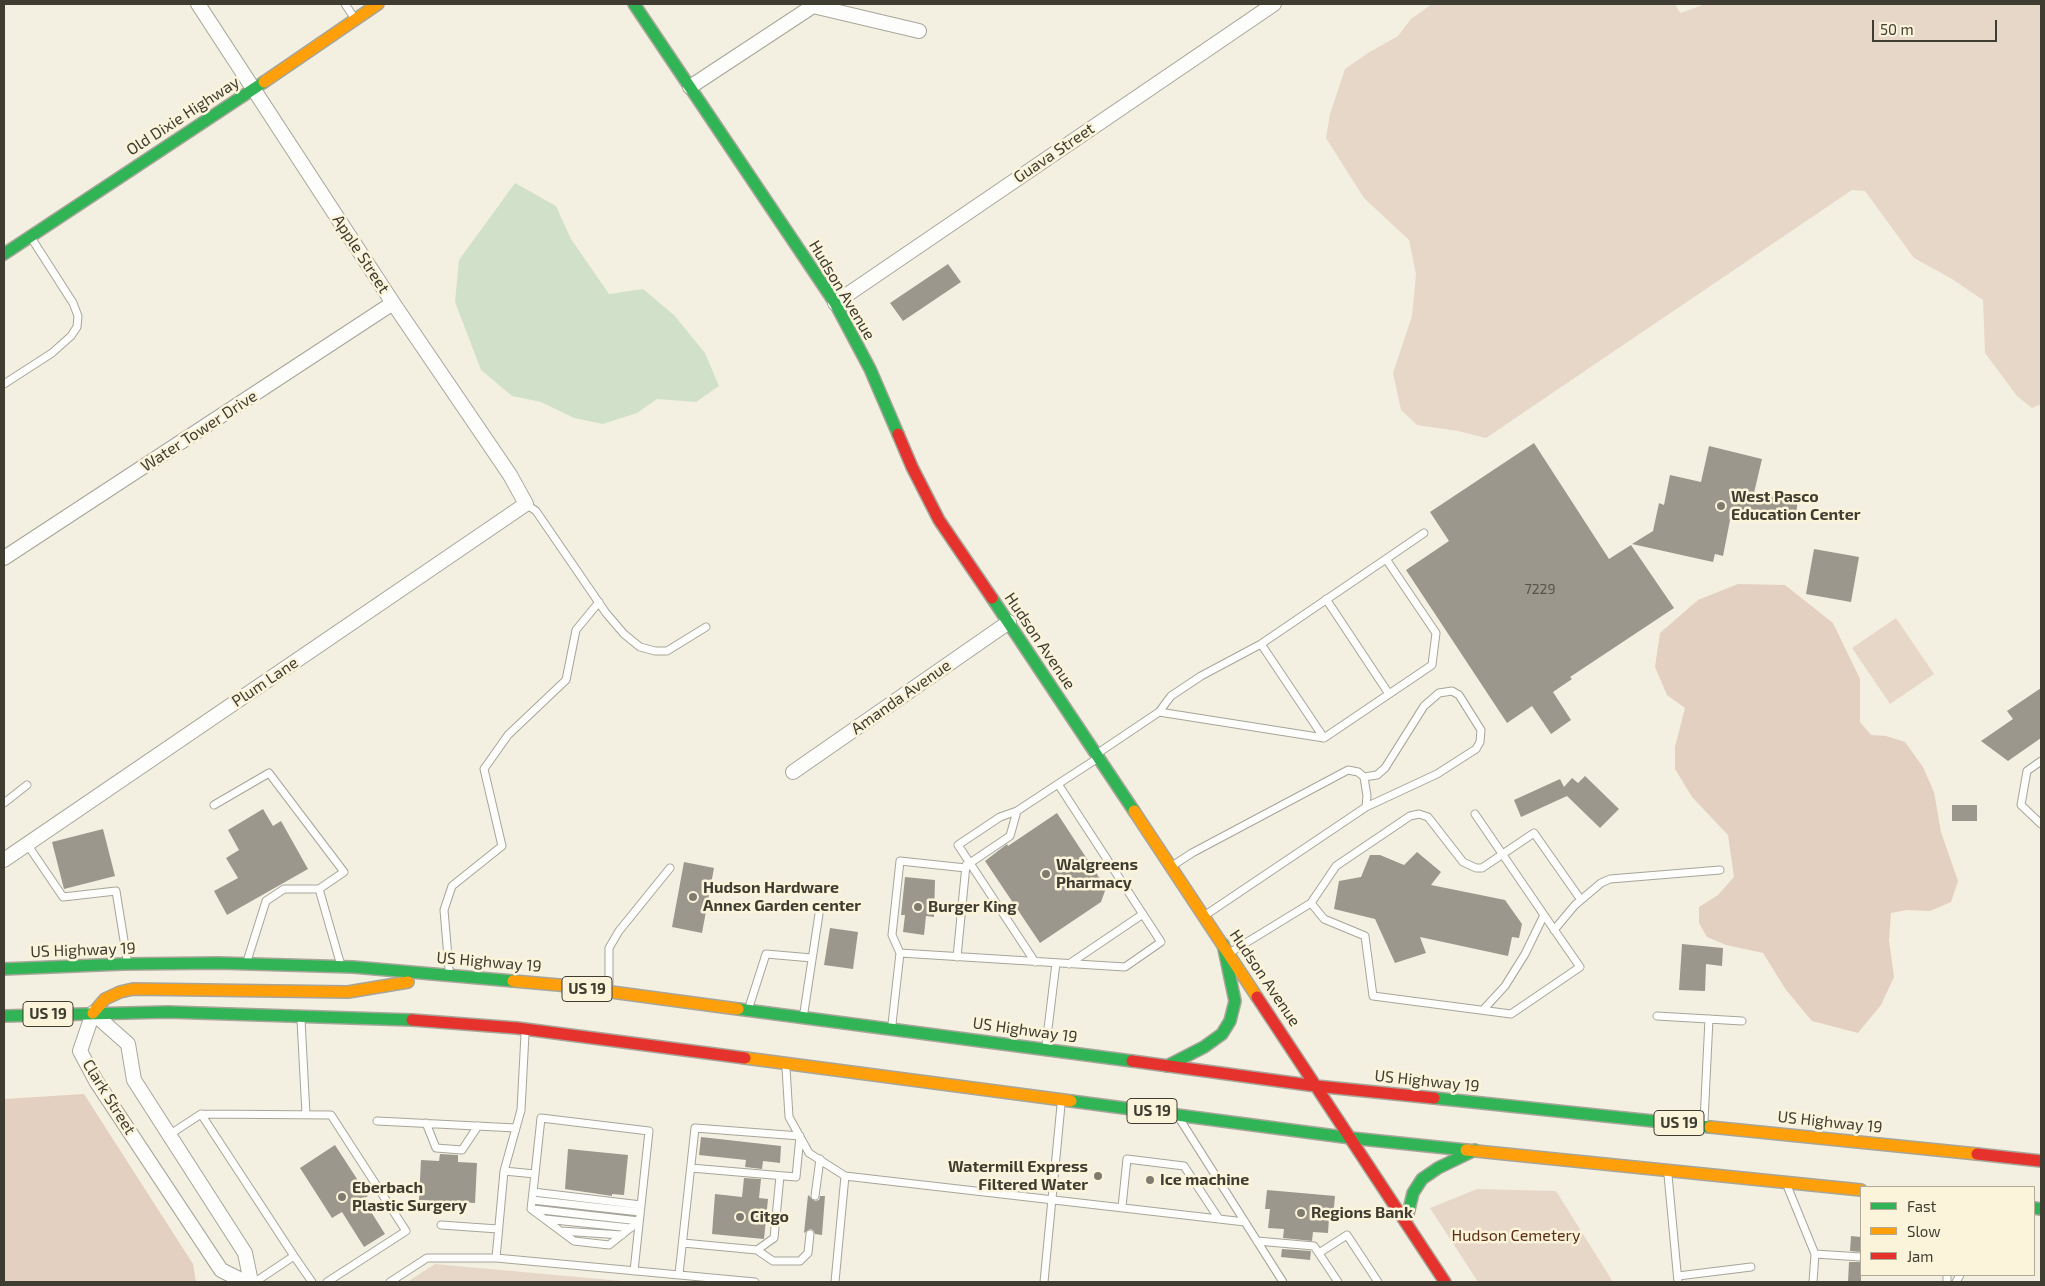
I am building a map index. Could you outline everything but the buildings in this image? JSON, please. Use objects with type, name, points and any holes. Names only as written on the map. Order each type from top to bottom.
[{"type":"main road","name":"Old Dixie Highway","points":[[4,254],[378,4]]},
{"type":"main road","name":"Hudson Avenue","points":[[634,4],[835,303],[870,369],[912,468],[939,520],[1098,756],[1445,1282]]},
{"type":"main road","points":[[1167,1066],[1204,1047],[1222,1034],[1230,1021],[1234,1001],[1226,949]]},
{"type":"main road","name":"US Highway 19","points":[[4,969],[128,964],[246,964],[342,967],[450,974],[609,991],[1316,1086],[2041,1160]]},
{"type":"main road","points":[[93,1013],[105,999],[120,992],[133,989],[348,992],[450,974]]},
{"type":"main road","name":"US 19","points":[[4,1016],[168,1012],[300,1015],[420,1020],[525,1029],[1351,1138],[1860,1190]]},
{"type":"main road","points":[[1406,1222],[1413,1193],[1422,1179],[1438,1168],[1475,1150]]},
{"type":"street","name":"Guava Street","points":[[835,303],[1274,4]]},
{"type":"street","name":"Apple Street","points":[[203,6],[253,89],[393,303],[510,475],[526,504]]},
{"type":"street","points":[[690,88],[813,6],[919,31]]},
{"type":"street","name":"Water Tower Drive","points":[[4,558],[393,303]]},
{"type":"street","name":"Plum Lane","points":[[4,860],[526,504]]},
{"type":"street","name":"Amanda Avenue","points":[[793,772],[1009,622]]},
{"type":"street","name":"Clark Street","points":[[245,1282],[220,1270],[96,1081],[80,1051],[93,1013],[128,1044],[134,1080],[245,1253],[250,1282]]},
{"type":"lane","points":[[345,4],[355,20]]},
{"type":"lane","points":[[4,384],[52,353],[71,336],[77,327],[78,316],[73,303],[30,236]]},
{"type":"lane","points":[[526,504],[536,511],[599,602],[624,634],[640,647],[656,651],[667,651],[706,627]]},
{"type":"lane","points":[[1035,962],[968,863],[958,845],[1000,817],[1017,812],[1159,712],[1171,696],[1261,644],[1424,533]]},
{"type":"lane","points":[[1159,712],[1324,738],[1432,665],[1436,633],[1386,559]]},
{"type":"lane","points":[[1326,599],[1389,694]]},
{"type":"lane","points":[[450,974],[444,910],[452,886],[502,846],[484,769],[508,735],[566,680],[576,630],[599,602]]},
{"type":"lane","points":[[1261,644],[1324,738]]},
{"type":"lane","points":[[1204,916],[1366,808],[1437,774],[1476,749],[1480,742],[1481,730],[1459,695],[1452,691],[1439,693],[1424,706],[1385,768],[1377,775],[1364,778]]},
{"type":"lane","points":[[2041,761],[2027,771],[2021,804],[2041,824]]},
{"type":"lane","points":[[1171,867],[1192,853],[1348,770],[1358,772],[1364,778],[1367,796],[1366,808]]},
{"type":"lane","points":[[214,805],[269,772],[344,872],[320,889],[284,889],[266,900],[246,964]]},
{"type":"lane","points":[[900,953],[1125,967],[1161,942],[1058,784]]},
{"type":"lane","points":[[4,803],[27,785]]},
{"type":"lane","points":[[892,1029],[900,953],[892,936],[900,861],[968,863],[1010,836],[1017,812]]},
{"type":"lane","points":[[1226,949],[1311,902],[1336,866],[1410,816],[1419,814],[1428,816],[1464,862],[1476,868],[1482,868],[1534,833],[1580,900]]},
{"type":"lane","points":[[1311,902],[1324,919],[1365,936],[1373,996],[1511,1014],[1580,967],[1475,814]]},
{"type":"lane","points":[[27,844],[64,897],[116,891],[128,964]]},
{"type":"lane","points":[[957,957],[968,863]]},
{"type":"lane","points":[[609,991],[609,948],[619,930],[670,868]]},
{"type":"lane","points":[[1554,930],[1580,900],[1601,883],[1610,879],[1720,870]]},
{"type":"lane","points":[[320,889],[342,967]]},
{"type":"lane","points":[[803,1017],[818,914]]},
{"type":"lane","points":[[1069,964],[1143,914]]},
{"type":"lane","points":[[1483,1010],[1505,986],[1525,954],[1544,915]]},
{"type":"lane","points":[[748,1010],[766,954],[812,958]]},
{"type":"lane","points":[[1046,1050],[1056,963]]},
{"type":"lane","points":[[300,1015],[306,1114]]},
{"type":"lane","points":[[1658,1016],[1742,1021]]},
{"type":"lane","points":[[1704,1126],[1708,1019]]},
{"type":"lane","points":[[496,1258],[504,1171],[521,1110],[525,1029]]},
{"type":"lane","points":[[785,1064],[790,1117],[809,1153],[845,1176],[1245,1222]]},
{"type":"lane","points":[[1044,1282],[1062,1099]]},
{"type":"lane","points":[[200,1114],[312,1282]]},
{"type":"lane","points":[[169,1135],[200,1114],[331,1115],[406,1231],[328,1282]]},
{"type":"lane","points":[[1176,1115],[1283,1282]]},
{"type":"lane","points":[[531,1209],[541,1118],[649,1131],[634,1271]]},
{"type":"lane","points":[[377,1121],[516,1128]]},
{"type":"lane","points":[[426,1123],[436,1148],[462,1150],[478,1126]]},
{"type":"lane","points":[[680,1274],[695,1128],[800,1136]]},
{"type":"lane","points":[[691,1168],[796,1177],[800,1136]]},
{"type":"lane","points":[[815,1196],[820,1159]]},
{"type":"lane","points":[[1122,1207],[1127,1159],[1184,1166],[1219,1219]]},
{"type":"lane","points":[[1668,1170],[1678,1279],[1751,1267]]},
{"type":"lane","points":[[504,1171],[535,1174]]},
{"type":"lane","points":[[757,1250],[774,1238],[780,1176]]},
{"type":"lane","points":[[834,1282],[845,1176]]},
{"type":"lane","points":[[1786,1182],[1815,1254],[1813,1282]]},
{"type":"lane","points":[[533,1196],[641,1209]]},
{"type":"lane","points":[[531,1209],[574,1241],[610,1245],[639,1221]]},
{"type":"lane","points":[[531,1209],[639,1221]]},
{"type":"lane","points":[[545,1219],[631,1228]]},
{"type":"lane","points":[[441,1225],[498,1230]]},
{"type":"lane","points":[[683,1243],[757,1250],[773,1261],[800,1261],[808,1253],[810,1234]]},
{"type":"lane","points":[[1319,1253],[1347,1234],[1378,1282]]},
{"type":"lane","points":[[1257,1242],[1314,1246],[1338,1282]]},
{"type":"lane","points":[[1815,1254],[1860,1257]]},
{"type":"lane","points":[[255,1282],[294,1256]]},
{"type":"lane","points":[[390,1282],[427,1258],[496,1258],[755,1282]]},
{"type":"green space","points":[[1432,4],[1675,4],[1680,13],[1706,4],[2041,4],[2041,404],[2032,408],[2017,396],[1985,353],[1983,300],[1952,279],[1914,258],[1865,191],[1852,190],[1486,438],[1458,431],[1417,425],[1401,410],[1393,373],[1412,316],[1416,274],[1409,240],[1364,198],[1326,138],[1330,114],[1345,69],[1398,36],[1411,19]]},
{"type":"green space","points":[[1896,618],[1934,674],[1890,704],[1852,648]]},
{"type":"green space","name":"Hudson Cemetery","points":[[1477,1189],[1556,1191],[1613,1282],[1478,1282],[1430,1208]]},
{"type":"green space","points":[[435,1264],[633,1282],[407,1282]]},
{"type":"shaded area","points":[[515,183],[556,206],[571,239],[609,294],[643,289],[674,315],[705,353],[719,386],[696,402],[657,399],[637,413],[603,424],[574,418],[541,402],[512,396],[481,370],[455,302],[459,260]]},
{"type":"shaded area","points":[[1738,584],[1785,585],[1833,623],[1860,679],[1860,722],[1871,735],[1886,736],[1905,742],[1923,767],[1934,792],[1941,832],[1958,881],[1951,902],[1930,911],[1907,910],[1891,913],[1889,940],[1894,977],[1881,1005],[1858,1033],[1812,1021],[1786,990],[1763,953],[1726,945],[1707,937],[1699,923],[1699,907],[1718,895],[1734,877],[1728,835],[1692,797],[1675,769],[1675,747],[1685,708],[1667,695],[1655,667],[1660,633],[1698,600]]},
{"type":"shaded area","points":[[84,1094],[193,1264],[196,1282],[4,1282],[4,1099]]},
{"type":"traffic: fast","points":[[634,4],[835,303],[870,369],[898,434]]},
{"type":"traffic: fast","points":[[4,254],[264,82]]},
{"type":"traffic: fast","points":[[992,598],[1134,811]]},
{"type":"traffic: fast","points":[[1167,1066],[1204,1047],[1222,1034],[1230,1021],[1235,1001],[1223,944]]},
{"type":"traffic: fast","points":[[4,969],[123,964],[219,963],[353,967],[513,981]]},
{"type":"traffic: fast","points":[[738,1009],[1132,1061]]},
{"type":"traffic: fast","points":[[4,1016],[168,1012],[412,1020]]},
{"type":"traffic: fast","points":[[1434,1098],[1710,1127]]},
{"type":"traffic: fast","points":[[1071,1101],[1351,1138],[1466,1150]]},
{"type":"traffic: fast","points":[[1406,1222],[1413,1193],[1422,1179],[1438,1168],[1475,1150]]},
{"type":"traffic: fast","points":[[2035,1208],[2041,1209]]},
{"type":"traffic: slow","points":[[264,82],[378,4]]},
{"type":"traffic: slow","points":[[1134,811],[1257,997]]},
{"type":"traffic: slow","points":[[513,981],[559,985],[738,1009]]},
{"type":"traffic: slow","points":[[93,1013],[105,999],[120,992],[133,989],[348,992],[408,982]]},
{"type":"traffic: slow","points":[[745,1058],[1071,1101]]},
{"type":"traffic: slow","points":[[1710,1127],[1977,1154]]},
{"type":"traffic: slow","points":[[1466,1150],[1860,1190]]},
{"type":"traffic: jam","points":[[898,434],[912,467],[939,520],[992,598]]},
{"type":"traffic: jam","points":[[1257,997],[1445,1282]]},
{"type":"traffic: jam","points":[[412,1020],[517,1028],[745,1058]]},
{"type":"traffic: jam","points":[[1132,1061],[1316,1086],[1434,1098]]},
{"type":"traffic: jam","points":[[1977,1154],[2041,1161]]},
{"type":"place","name":"West Pasco Education Center","points":[[1721,506]]},
{"type":"place","name":"Walgreens Pharmacy","points":[[1046,874]]},
{"type":"place","name":"Hudson Hardware Annex Garden center","points":[[693,897]]},
{"type":"place","name":"Burger King","points":[[918,907]]},
{"type":"place","name":"Watermill Express Filtered Water","points":[[1098,1176]]},
{"type":"place","name":"Ice machine","points":[[1150,1180]]},
{"type":"place","name":"Eberbach Plastic Surgery","points":[[342,1197]]},
{"type":"place","name":"Regions Bank","points":[[1301,1213]]},
{"type":"place","name":"Citgo","points":[[740,1217]]}]
